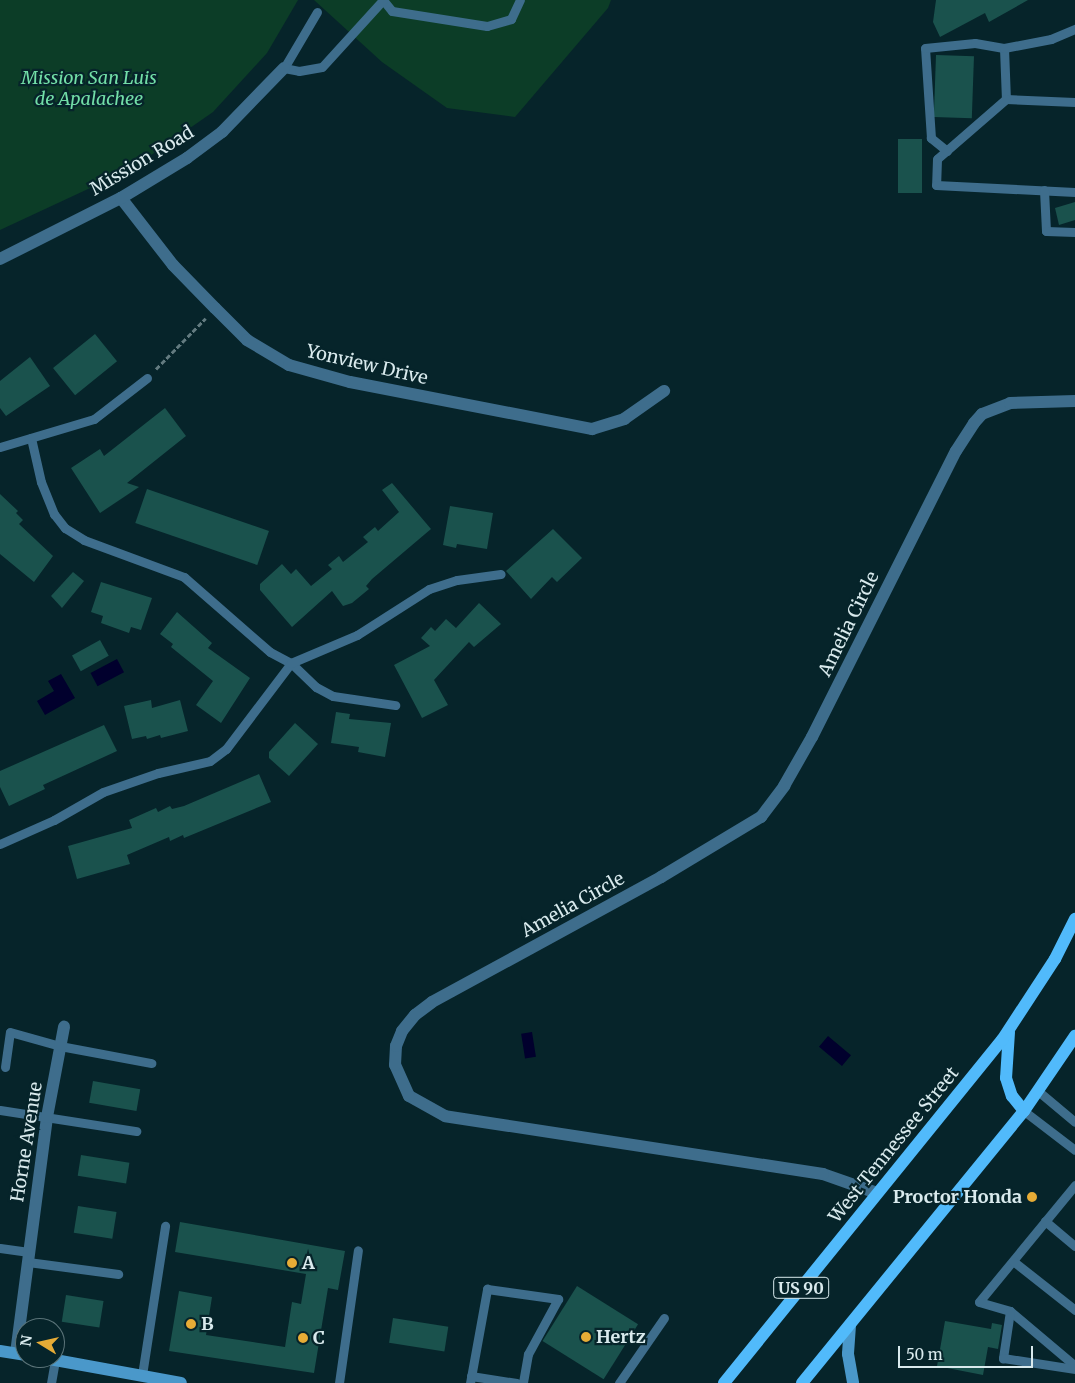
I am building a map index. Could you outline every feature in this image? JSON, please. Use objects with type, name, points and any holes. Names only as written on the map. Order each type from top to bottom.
[{"type":"main road","name":"West Tennessee Street","points":[[724,1383],[1010,1029],[1055,959],[1075,919]]},
{"type":"main road","points":[[1010,1029],[1006,1078],[1012,1096],[1024,1111]]},
{"type":"main road","points":[[802,1383],[1024,1111],[1075,1036]]},
{"type":"street","name":"Mission Road","points":[[0,259],[120,198],[187,158],[222,132],[284,68]]},
{"type":"street","name":"Yonview Drive","points":[[120,198],[173,265],[247,340],[289,365],[321,376],[592,429],[624,419],[664,391]]},
{"type":"street","name":"Amelia Circle","points":[[877,1193],[823,1174],[445,1116],[409,1096],[395,1065],[396,1046],[411,1020],[432,1002],[661,877],[761,817],[784,786],[812,737],[956,451],[974,423],[982,414],[1010,403],[1075,401]]},
{"type":"street","name":"Horne Avenue","points":[[24,1318],[28,1257],[47,1117],[64,1027]]},
{"type":"street","points":[[850,1324],[848,1354],[853,1383]]},
{"type":"street","points":[[0,1351],[15,1353]]},
{"type":"street","points":[[65,1362],[181,1383]]},
{"type":"lane","points":[[317,12],[284,68],[299,71],[322,68],[383,0],[392,10],[487,26],[511,19],[520,0]]},
{"type":"lane","points":[[947,151],[931,138],[925,48],[975,43],[1004,48],[1051,39],[1075,29]]},
{"type":"lane","points":[[1004,48],[1006,99]]},
{"type":"lane","points":[[1075,102],[1006,99],[937,159],[936,185],[1075,192]]},
{"type":"lane","points":[[1044,190],[1046,230],[1075,232]]},
{"type":"lane","points":[[0,447],[94,419],[147,378]]},
{"type":"lane","points":[[31,438],[41,482],[54,514],[65,528],[84,540],[184,578],[211,598],[270,652],[291,663],[316,687],[333,696],[395,705]]},
{"type":"lane","points":[[0,844],[54,820],[102,792],[158,773],[210,761],[226,749],[291,663],[357,635],[429,589],[457,580],[501,574]]},
{"type":"lane","points":[[5,1067],[10,1032],[60,1046],[151,1063]]},
{"type":"lane","points":[[1038,1092],[1075,1122]]},
{"type":"lane","points":[[0,1110],[136,1132]]},
{"type":"lane","points":[[1024,1111],[1075,1150]]},
{"type":"lane","points":[[1074,1187],[979,1302],[1010,1311],[1075,1368]]},
{"type":"lane","points":[[1045,1221],[1075,1246]]},
{"type":"lane","points":[[142,1375],[165,1226]]},
{"type":"lane","points":[[0,1248],[28,1257],[118,1274]]},
{"type":"lane","points":[[339,1383],[358,1250]]},
{"type":"lane","points":[[1012,1261],[1075,1310]]},
{"type":"lane","points":[[516,1383],[471,1379],[487,1289],[558,1299],[528,1354],[522,1383]]},
{"type":"lane","points":[[1010,1311],[1003,1358],[1075,1368]]},
{"type":"lane","points":[[619,1383],[664,1318]]},
{"type":"lane","points":[[50,1368],[51,1383]]},
{"type":"path","points":[[147,378],[215,308]]},
{"type":"green space","name":"Mission San Luis de Apalachee","points":[[0,0],[298,0],[267,53],[213,112],[131,169],[0,230]]},
{"type":"green space","points":[[314,0],[611,0],[608,8],[515,117],[447,108],[382,62]]},
{"type":"shaded area","points":[[117,659],[124,672],[98,686],[91,673]]},
{"type":"shaded area","points":[[61,674],[75,698],[45,715],[37,701],[54,691],[48,681]]},
{"type":"shaded area","points":[[532,1032],[536,1057],[525,1058],[521,1034]]},
{"type":"shaded area","points":[[828,1036],[851,1055],[842,1066],[819,1047]]},
{"type":"building","points":[[936,0],[1028,0],[989,22],[985,13],[940,37],[933,22]]},
{"type":"building","points":[[936,55],[974,56],[972,118],[934,117]]},
{"type":"building","points":[[898,139],[922,139],[922,193],[898,193]]},
{"type":"building","points":[[1075,202],[1075,220],[1059,225],[1055,208]]},
{"type":"building","points":[[95,334],[117,361],[75,395],[53,368]]},
{"type":"building","points":[[30,357],[50,386],[6,416],[0,408],[0,381]]},
{"type":"building","points":[[165,408],[186,436],[127,483],[139,487],[100,513],[71,468],[100,449],[104,456]]},
{"type":"building","points":[[392,483],[431,529],[372,579],[366,586],[369,589],[352,603],[343,606],[332,591],[292,627],[260,590],[260,584],[282,564],[291,574],[296,569],[311,586],[332,569],[328,565],[339,556],[343,562],[368,542],[363,537],[375,527],[378,531],[399,512],[382,490]]},
{"type":"building","points":[[147,489],[269,531],[257,565],[135,523]]},
{"type":"building","points":[[0,494],[18,511],[16,513],[23,520],[19,524],[53,556],[34,582],[0,554]]},
{"type":"building","points":[[450,506],[493,513],[487,549],[457,544],[456,548],[443,545]]},
{"type":"building","points":[[553,529],[582,558],[557,582],[552,577],[531,599],[506,571]]},
{"type":"building","points":[[73,572],[84,581],[62,608],[51,596]]},
{"type":"building","points":[[101,582],[152,598],[141,630],[131,627],[129,633],[101,623],[103,616],[91,612]]},
{"type":"building","points":[[479,603],[501,624],[474,647],[469,642],[434,680],[448,705],[422,718],[394,665],[430,646],[421,638],[431,627],[435,631],[446,619],[456,628]]},
{"type":"building","points":[[177,612],[212,643],[208,648],[250,678],[221,723],[196,705],[213,681],[171,647],[173,644],[160,634]]},
{"type":"building","points":[[100,640],[109,656],[81,671],[72,656]]},
{"type":"building","points":[[151,700],[152,708],[180,700],[188,731],[161,738],[160,735],[147,739],[146,736],[132,739],[124,706]]},
{"type":"building","points":[[336,712],[350,714],[349,719],[391,723],[385,757],[358,752],[359,747],[331,743]]},
{"type":"building","points":[[295,723],[318,744],[289,776],[269,758],[269,752]]},
{"type":"building","points":[[104,725],[117,751],[43,785],[45,789],[9,806],[0,787],[0,771]]},
{"type":"building","points":[[259,774],[271,802],[184,838],[183,835],[170,841],[169,837],[127,855],[130,864],[77,879],[68,846],[132,828],[129,820],[156,808],[158,812],[170,806],[172,809],[184,806]]},
{"type":"building","points":[[93,1081],[140,1089],[136,1111],[89,1103]]},
{"type":"building","points":[[81,1155],[129,1163],[126,1183],[78,1176]]},
{"type":"building","points":[[78,1206],[117,1212],[112,1239],[74,1233]]},
{"type":"building","points":[[180,1222],[345,1251],[338,1290],[328,1288],[314,1373],[169,1351],[179,1291],[212,1297],[206,1335],[285,1347],[292,1302],[301,1304],[306,1274],[175,1252]]},
{"type":"building","points":[[577,1286],[638,1324],[604,1379],[543,1341]]},
{"type":"building","points":[[66,1295],[104,1301],[99,1328],[65,1322],[65,1318],[62,1318]]},
{"type":"building","points":[[393,1318],[448,1327],[444,1351],[389,1343]]},
{"type":"building","points":[[945,1321],[991,1329],[992,1323],[1002,1325],[998,1349],[988,1347],[983,1375],[937,1366]]},
{"type":"place","name":"Proctor Honda","points":[[1032,1197]]},
{"type":"place","name":"A","points":[[292,1263]]},
{"type":"place","name":"B","points":[[191,1324]]},
{"type":"place","name":"Hertz","points":[[586,1337]]},
{"type":"place","name":"C","points":[[303,1338]]}]
